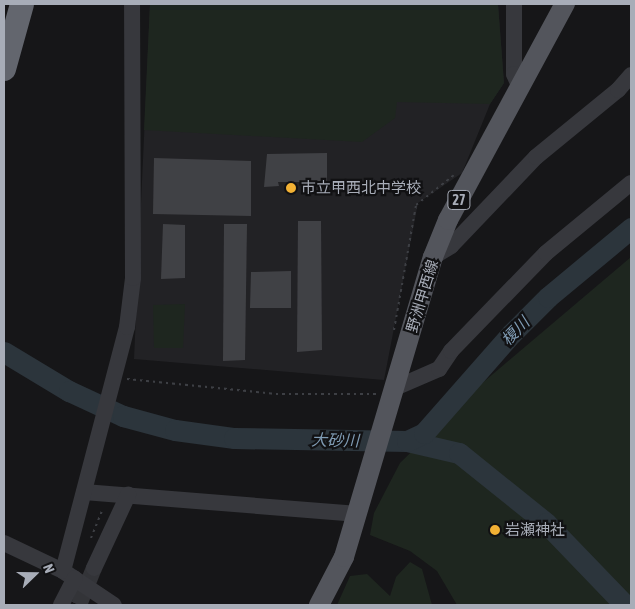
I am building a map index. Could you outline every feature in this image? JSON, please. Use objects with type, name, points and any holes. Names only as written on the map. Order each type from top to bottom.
[{"type":"highway","points":[[4,69],[22,4]]},
{"type":"main road","name":"野洲甲西線","points":[[319,605],[344,557],[374,463],[433,257],[448,220],[565,4]]},
{"type":"street","points":[[61,605],[69,574],[84,492],[112,377],[127,327],[133,278],[132,4]]},
{"type":"street","points":[[514,4],[514,74],[520,88]]},
{"type":"street","points":[[433,257],[450,246],[536,157],[618,90],[631,75]]},
{"type":"street","points":[[395,388],[439,369],[451,351],[546,254],[631,182]]},
{"type":"street","points":[[84,492],[358,514]]},
{"type":"street","points":[[94,568],[128,495]]},
{"type":"street","points":[[4,543],[69,574],[114,605]]},
{"type":"path","points":[[112,377],[276,394],[374,395],[395,388]]},
{"type":"path","points":[[88,545],[108,494]]},
{"type":"shaded area","name":"市立甲西北中学校","points":[[150,4],[498,4],[504,83],[490,104],[462,173],[418,203],[384,380],[134,359]]},
{"type":"shaded area","points":[[150,4],[498,4],[504,83],[490,104],[397,102],[395,118],[362,142],[144,130]]},
{"type":"shaded area","points":[[631,257],[631,605],[457,605],[437,571],[410,551],[370,535],[374,513],[400,463],[480,385]]},
{"type":"shaded area","points":[[185,304],[183,348],[154,348],[153,305]]},
{"type":"shaded area","points":[[410,562],[422,569],[432,605],[337,605],[350,576],[367,574],[390,596],[396,577]]},
{"type":"building","points":[[327,153],[327,182],[278,182],[279,186],[264,187],[267,154]]},
{"type":"building","points":[[154,158],[251,161],[251,216],[153,214]]},
{"type":"building","points":[[298,221],[321,221],[322,350],[297,352]]},
{"type":"building","points":[[163,224],[185,225],[185,278],[161,279]]},
{"type":"building","points":[[224,224],[247,224],[245,360],[223,361]]},
{"type":"building","points":[[291,271],[291,308],[250,308],[251,272]]},
{"type":"waterway","name":"榎川","points":[[407,441],[424,433],[511,334],[548,297],[631,228]]},
{"type":"waterway","name":"大砂川","points":[[4,352],[69,391],[123,416],[175,430],[234,438],[407,441],[459,453],[546,523],[625,605]]},
{"type":"tunnel","points":[[79,605],[94,568]]},
{"type":"place","name":"市立甲西北中学校","points":[[291,188]]},
{"type":"place","name":"岩瀬神社","points":[[495,530]]}]
